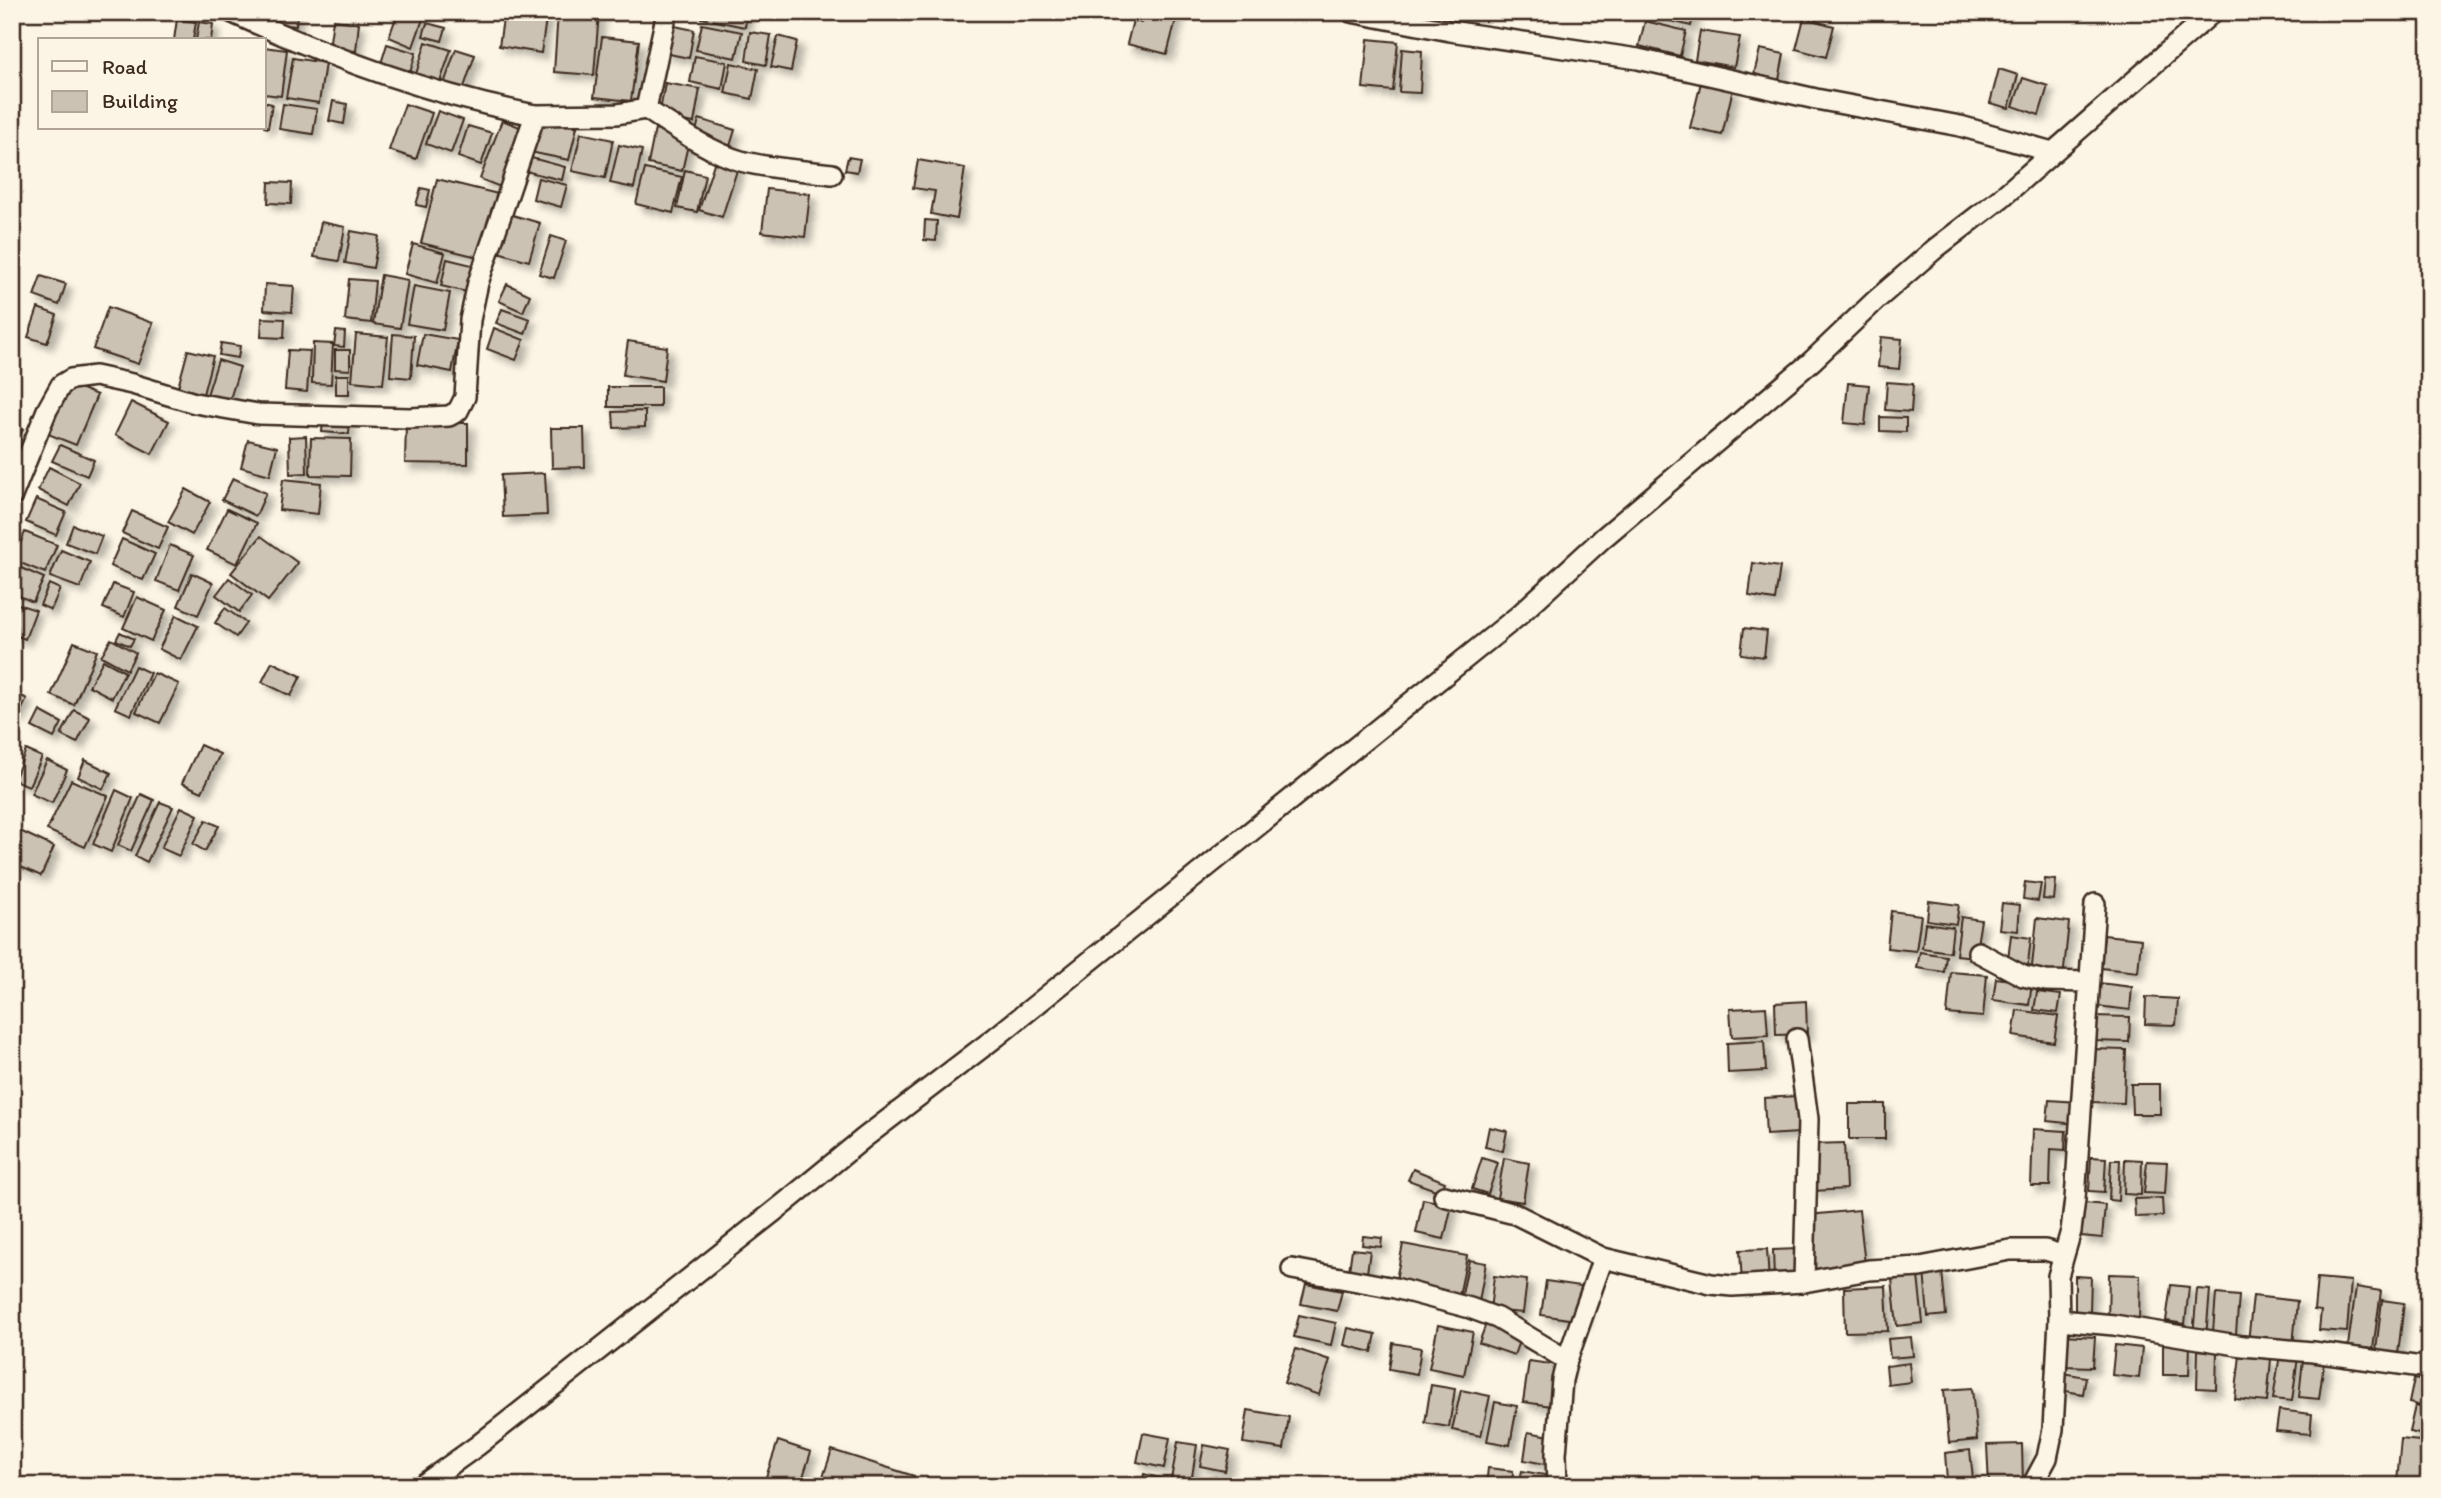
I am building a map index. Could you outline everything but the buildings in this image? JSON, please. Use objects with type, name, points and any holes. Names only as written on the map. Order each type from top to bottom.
[{"type":"street","points":[[231,12],[308,47],[448,93],[535,115],[617,114],[646,109],[709,148],[733,158],[788,170],[832,174]]},
{"type":"street","points":[[646,109],[667,12]]},
{"type":"street","points":[[1351,12],[1450,31],[1638,58],[1816,99],[1960,126],[2052,152]]},
{"type":"street","points":[[421,1486],[477,1446],[864,1138],[996,1037],[1518,616],[1603,538],[1812,361],[1876,300],[1936,248],[2001,198],[2214,12]]},
{"type":"street","points":[[12,496],[47,410],[61,386],[71,379],[94,376],[195,403],[258,414],[410,418],[449,416],[458,411],[466,397],[470,320],[478,283],[535,115]]},
{"type":"street","points":[[2032,1486],[2047,1458],[2053,1429],[2059,1320],[2058,1276],[2071,1231],[2075,1199],[2095,904]]},
{"type":"street","points":[[1978,952],[2023,976],[2046,981],[2088,982]]},
{"type":"street","points":[[1797,1038],[1808,1119],[1804,1282]]},
{"type":"street","points":[[1444,1196],[1515,1214],[1603,1258],[1711,1284],[1732,1286],[1804,1282],[1869,1270],[1920,1267],[2010,1250],[2045,1250],[2062,1255]]},
{"type":"street","points":[[1557,1486],[1556,1454],[1562,1380],[1603,1258]]},
{"type":"street","points":[[1292,1269],[1395,1288],[1470,1308],[1497,1318],[1567,1360]]},
{"type":"street","points":[[2059,1320],[2114,1325],[2243,1346],[2313,1352],[2429,1368]]}]
